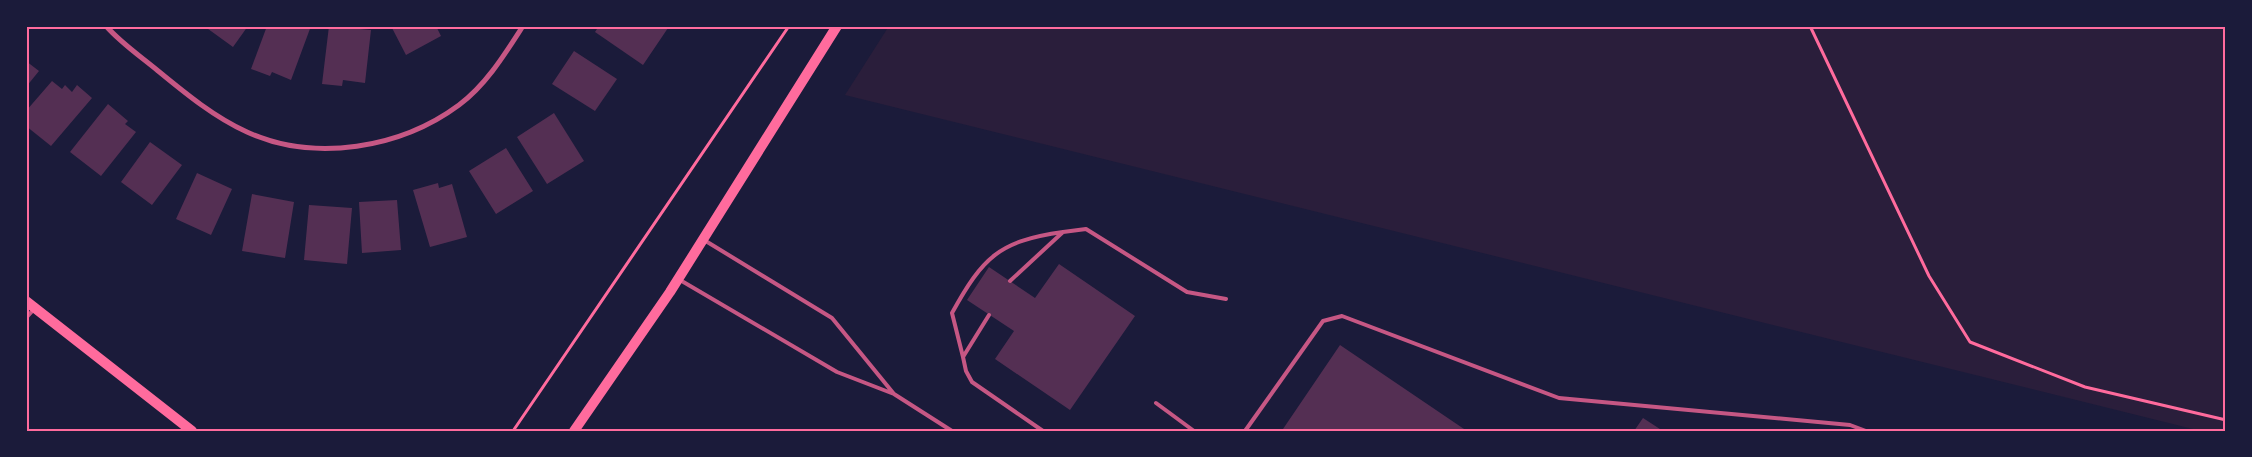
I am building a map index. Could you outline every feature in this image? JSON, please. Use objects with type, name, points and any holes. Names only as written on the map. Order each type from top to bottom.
[{"type":"main road","points":[[574,431],[678,279],[837,26]]},
{"type":"main road","points":[[26,301],[192,431]]},
{"type":"street","points":[[106,26],[191,98],[248,132],[275,142],[309,147],[349,148],[393,138],[425,126],[460,105],[490,74],[523,26]]},
{"type":"lane","points":[[1043,431],[972,382],[966,372],[952,312],[970,281],[988,261],[1006,246],[1030,237],[1086,229],[1187,292],[1226,299]]},
{"type":"lane","points":[[1010,281],[1063,232]]},
{"type":"lane","points":[[703,239],[832,318],[894,394]]},
{"type":"lane","points":[[678,279],[837,372],[894,394],[952,431]]},
{"type":"lane","points":[[26,318],[35,308]]},
{"type":"lane","points":[[963,357],[989,314]]},
{"type":"lane","points":[[1244,431],[1323,321],[1342,316],[1559,398],[1850,425],[1866,431]]},
{"type":"lane","points":[[1156,403],[1194,431]]},
{"type":"path","points":[[513,431],[789,26]]},
{"type":"path","points":[[1810,26],[1929,276],[1970,342],[2084,387],[2226,420]]},
{"type":"shaded area","points":[[889,26],[2226,26],[2226,431],[2201,431],[845,95]]},
{"type":"building","points":[[204,26],[248,26],[233,47]]},
{"type":"building","points":[[267,26],[311,26],[291,80],[272,72],[270,76],[251,69]]},
{"type":"building","points":[[329,26],[371,30],[365,83],[343,80],[342,86],[322,84]]},
{"type":"building","points":[[391,26],[436,26],[441,36],[406,55]]},
{"type":"building","points":[[599,26],[666,26],[668,28],[643,65],[595,32]]},
{"type":"building","points":[[574,51],[617,79],[595,111],[552,84]]},
{"type":"building","points":[[26,61],[39,71],[26,87]]},
{"type":"building","points":[[52,81],[62,89],[65,85],[72,92],[77,85],[92,98],[51,146],[26,126],[26,111]]},
{"type":"building","points":[[108,104],[128,121],[125,124],[136,132],[101,176],[70,152]]},
{"type":"building","points":[[554,113],[584,161],[547,184],[517,137]]},
{"type":"building","points":[[150,142],[182,165],[152,205],[121,182]]},
{"type":"building","points":[[506,148],[533,191],[496,214],[469,171]]},
{"type":"building","points":[[197,173],[232,189],[211,235],[176,219]]},
{"type":"building","points":[[438,183],[439,188],[452,184],[467,237],[430,247],[413,190]]},
{"type":"building","points":[[252,194],[294,202],[285,258],[242,251]]},
{"type":"building","points":[[397,200],[401,250],[362,253],[359,202]]},
{"type":"building","points":[[309,205],[352,208],[347,264],[304,260]]},
{"type":"building","points":[[1059,264],[1135,316],[1070,410],[995,359],[1014,331],[967,300],[989,267],[1035,298]]},
{"type":"building","points":[[1340,345],[1467,431],[1283,429]]},
{"type":"building","points":[[1643,418],[1663,431],[1634,431]]}]
